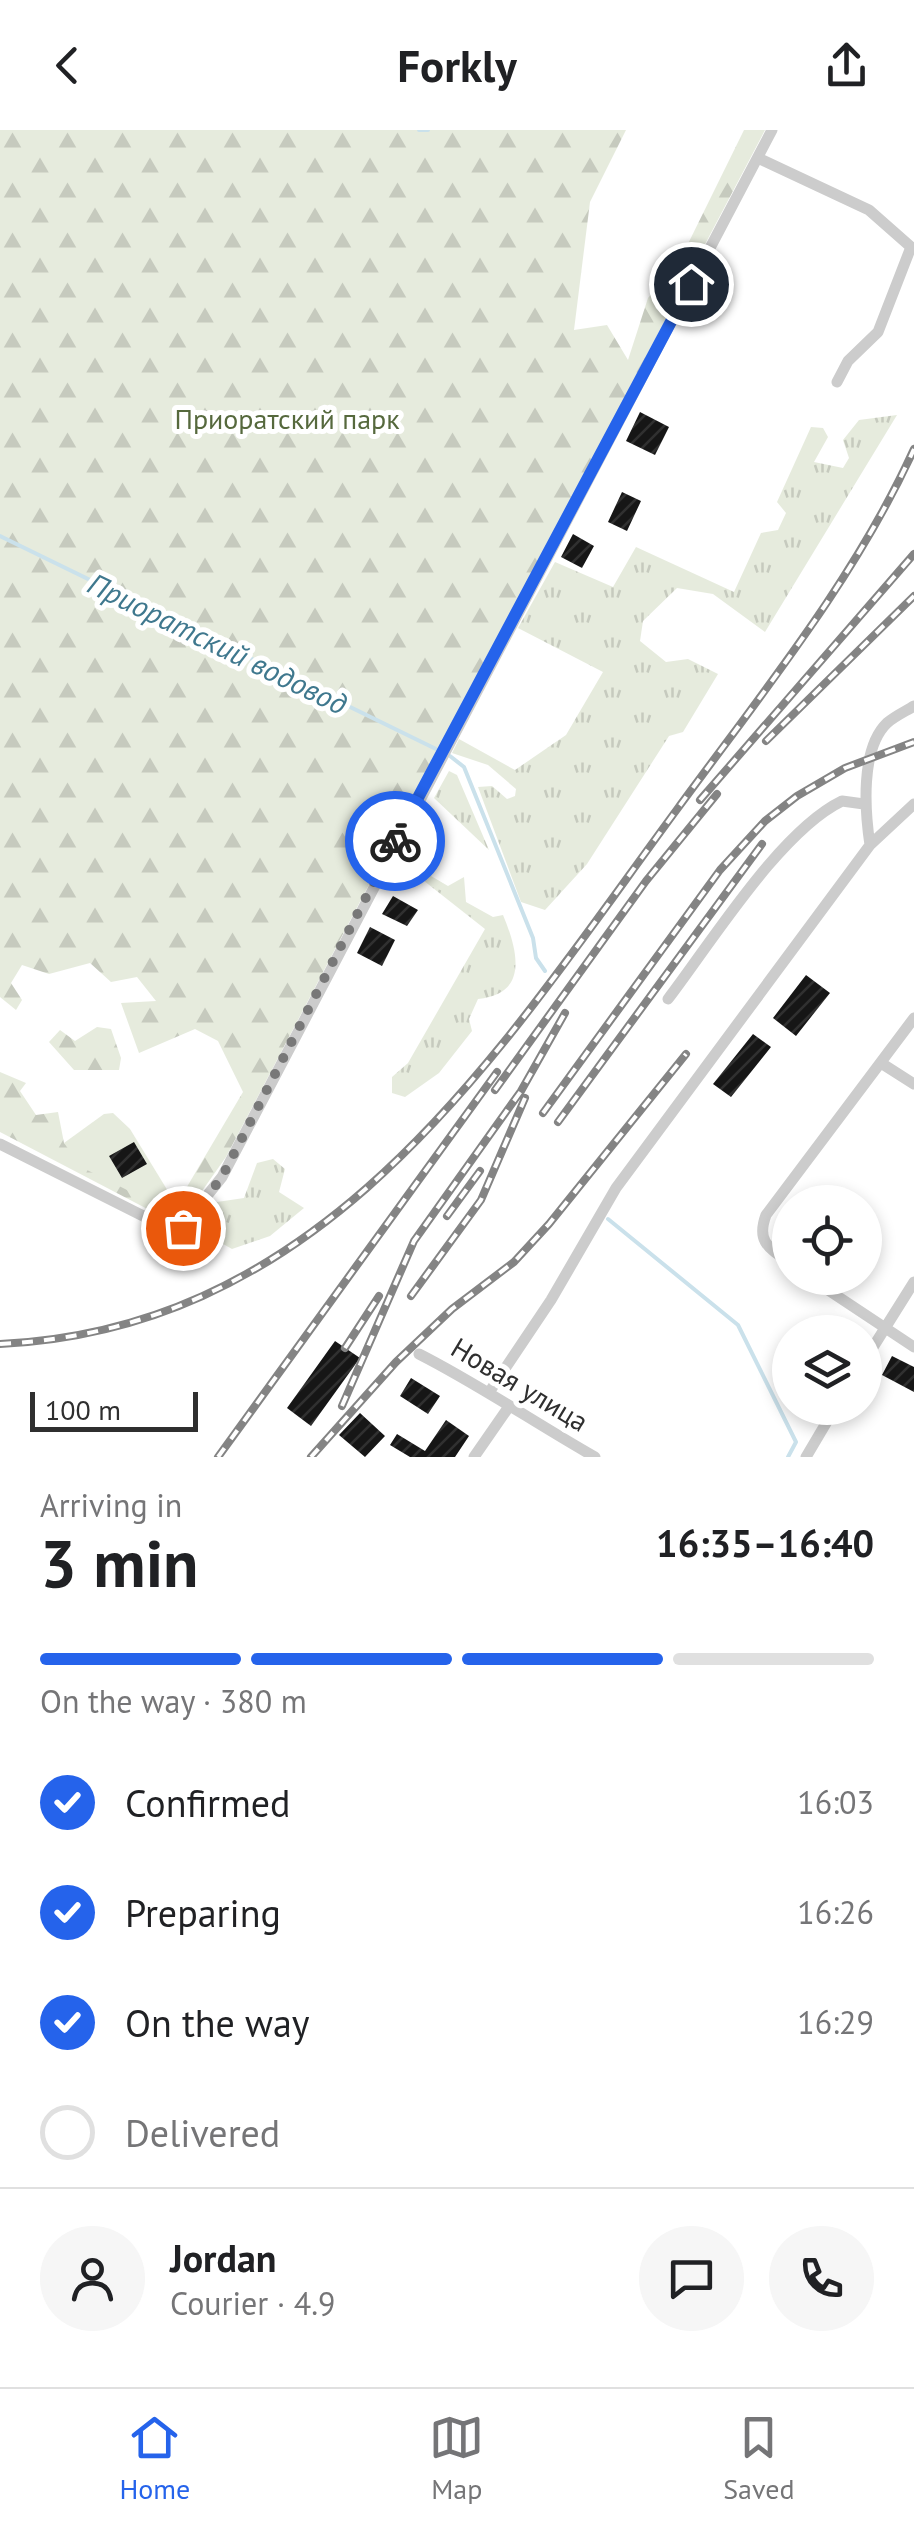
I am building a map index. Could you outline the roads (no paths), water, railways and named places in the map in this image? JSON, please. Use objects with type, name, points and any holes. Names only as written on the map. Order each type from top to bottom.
[{"type":"street","points":[[0,1144],[177,1233],[194,1217],[222,1177],[772,130]]},
{"type":"street","points":[[758,158],[869,210],[910,247],[878,332],[848,360],[837,382]]},
{"type":"street","points":[[870,845],[864,804],[879,734],[914,706]]},
{"type":"street","points":[[668,1000],[812,819],[842,801],[864,804]]},
{"type":"street","points":[[490,1391],[552,1300],[616,1188],[870,845],[914,804]]},
{"type":"street","points":[[789,1185],[914,1018]]},
{"type":"street","points":[[881,1063],[914,1084]]},
{"type":"street","points":[[772,1208],[760,1232],[764,1244],[772,1250]]},
{"type":"street","points":[[882,1334],[914,1282]]},
{"type":"street","points":[[834,1295],[914,1347]]},
{"type":"street","name":"Новая улица","points":[[419,1354],[490,1391],[508,1408],[595,1457]]},
{"type":"street","points":[[474,1457],[508,1408]]},
{"type":"street","points":[[806,1457],[825,1425]]},
{"type":"waterway","points":[[419,130],[428,130]]},
{"type":"waterway","name":"Приоратский водовод","points":[[0,536],[436,749]]},
{"type":"waterway","name":"Приоратский водовод","points":[[450,756],[464,767],[533,938],[536,958],[545,971]]},
{"type":"waterway","name":"Приоратский водовод","points":[[608,1219],[738,1325],[796,1442],[788,1457]]},
{"type":"railway","points":[[0,1344],[117,1326],[221,1287],[314,1231],[397,1160],[473,1079],[544,991],[774,678],[864,544],[914,449]]},
{"type":"railway","points":[[700,800],[914,554]]},
{"type":"railway","points":[[766,741],[914,596]]},
{"type":"railway","points":[[543,1113],[720,870],[765,821],[797,796],[845,768],[914,742]]},
{"type":"railway","points":[[495,1090],[646,881],[717,794]]},
{"type":"railway","points":[[558,1122],[762,844]]},
{"type":"railway","points":[[342,1406],[414,1241],[521,1091],[565,1013]]},
{"type":"railway","points":[[311,1457],[396,1362],[452,1309],[514,1262],[686,1054]]},
{"type":"railway","points":[[218,1457],[497,1072]]},
{"type":"railway","points":[[411,1296],[481,1200],[525,1098]]},
{"type":"railway","points":[[447,1216],[480,1171]]},
{"type":"railway","points":[[345,1348],[379,1296]]},
{"type":"park label","name":"Приоратский парк","points":[[287,418]]}]
